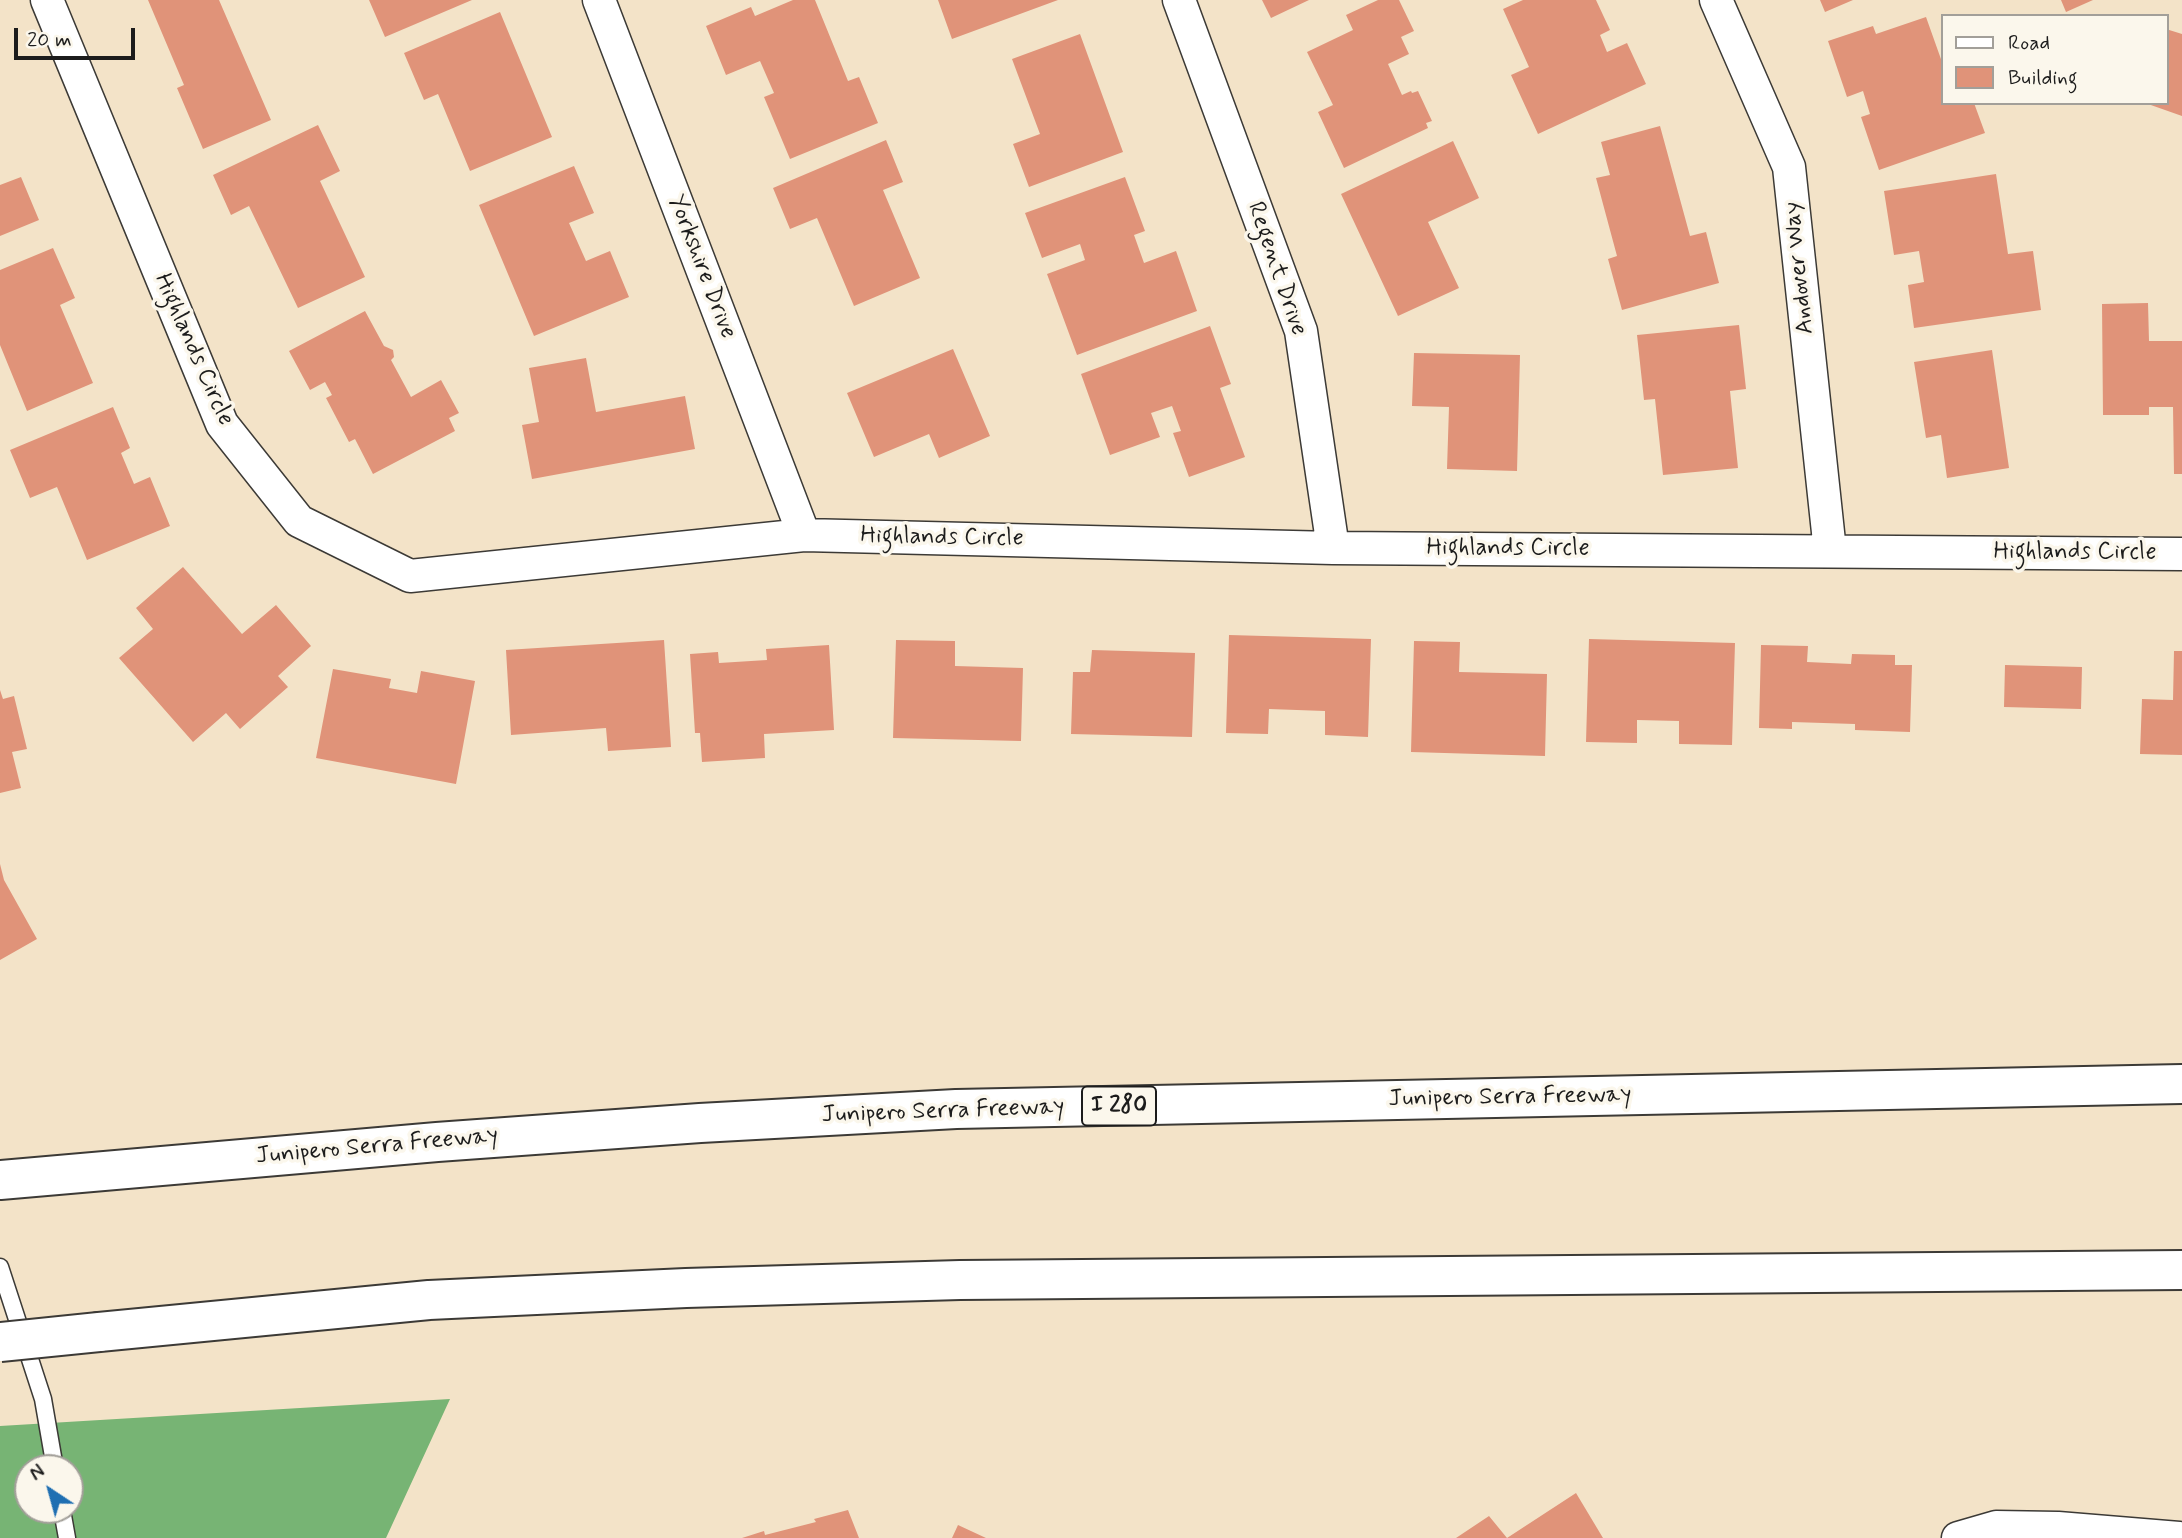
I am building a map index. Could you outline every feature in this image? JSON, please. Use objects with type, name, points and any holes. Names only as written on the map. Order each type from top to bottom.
[{"type":"highway","name":"Junipero Serra Freeway","points":[[0,1180],[57,1173],[700,1122],[956,1110],[2182,1084]]},
{"type":"highway","points":[[0,1342],[429,1300],[686,1288],[974,1280],[2182,1270]]},
{"type":"street","name":"Highlands Circle","points":[[47,0],[222,424],[299,522],[410,576],[804,535],[1333,548],[2182,554]]},
{"type":"street","name":"Yorkshire Drive","points":[[599,0],[804,535]]},
{"type":"street","name":"Regent Drive","points":[[1179,0],[1301,331],[1333,548]]},
{"type":"street","name":"Andover Way","points":[[1716,0],[1789,167],[1830,551]]},
{"type":"street","points":[[1958,1538],[1996,1527],[2058,1528],[2179,1538]]},
{"type":"lane","points":[[0,1267],[43,1399],[53,1454]]},
{"type":"green space","points":[[450,1399],[386,1538],[0,1538],[0,1426]]},
{"type":"building","points":[[148,0],[219,0],[271,120],[203,149],[177,88],[184,85]]},
{"type":"building","points":[[369,0],[472,0],[385,37]]},
{"type":"building","points":[[793,0],[815,0],[848,81],[859,77],[878,123],[790,159],[764,97],[774,93],[760,61],[726,75],[706,26],[751,7],[755,16]]},
{"type":"building","points":[[938,0],[1058,0],[952,39]]},
{"type":"building","points":[[1262,0],[1309,0],[1271,18]]},
{"type":"building","points":[[1378,0],[1399,0],[1414,31],[1401,37],[1409,54],[1388,64],[1402,95],[1418,91],[1432,121],[1426,123],[1428,128],[1344,168],[1318,112],[1333,105],[1307,52],[1353,30],[1346,15]]},
{"type":"building","points":[[1523,0],[1596,0],[1610,30],[1600,35],[1607,52],[1627,43],[1646,84],[1538,134],[1511,75],[1529,67],[1503,9]]},
{"type":"building","points":[[1820,0],[1853,0],[1825,12]]},
{"type":"building","points":[[2061,0],[2093,0],[2066,12]]},
{"type":"building","points":[[500,12],[552,137],[470,171],[438,94],[424,100],[404,53]]},
{"type":"building","points":[[1926,17],[1940,56],[1940,105],[1975,105],[1985,133],[1879,170],[1861,117],[1870,114],[1863,91],[1847,97],[1828,41],[1873,26],[1876,34]]},
{"type":"building","points":[[2168,30],[2182,34],[2182,116],[2151,105],[2168,105]]},
{"type":"building","points":[[1080,34],[1123,152],[1029,187],[1013,144],[1040,134],[1012,59]]},
{"type":"building","points":[[318,125],[340,171],[320,181],[365,277],[298,308],[249,206],[231,215],[213,175]]},
{"type":"building","points":[[1660,126],[1690,236],[1706,232],[1719,283],[1622,310],[1608,259],[1617,256],[1596,178],[1610,175],[1601,142]]},
{"type":"building","points":[[886,140],[903,182],[883,190],[920,278],[854,306],[817,218],[790,229],[773,188]]},
{"type":"building","points":[[1453,141],[1479,198],[1428,222],[1459,288],[1398,316],[1341,194]]},
{"type":"building","points":[[574,166],[594,213],[569,223],[586,261],[610,251],[629,297],[534,336],[479,205]]},
{"type":"building","points":[[1996,174],[2008,254],[2033,251],[2041,310],[1914,328],[1908,285],[1924,282],[1919,251],[1894,255],[1884,191]]},
{"type":"building","points":[[21,177],[39,220],[0,236],[0,185]]},
{"type":"building","points":[[1125,177],[1145,231],[1134,235],[1144,263],[1176,251],[1197,311],[1077,355],[1047,274],[1085,260],[1080,244],[1042,258],[1025,213]]},
{"type":"building","points":[[53,248],[75,298],[60,305],[93,383],[27,411],[0,345],[0,270]]},
{"type":"building","points":[[2148,303],[2149,341],[2182,341],[2182,474],[2174,474],[2173,407],[2149,407],[2149,415],[2103,415],[2102,304]]},
{"type":"building","points":[[365,311],[384,346],[393,350],[394,357],[391,360],[411,397],[441,380],[459,413],[449,418],[455,431],[373,474],[355,439],[349,442],[326,398],[332,395],[325,382],[310,390],[289,351]]},
{"type":"building","points":[[1739,325],[1746,389],[1730,391],[1738,468],[1663,475],[1655,399],[1644,400],[1637,335]]},
{"type":"building","points":[[1210,326],[1231,384],[1220,388],[1245,457],[1189,477],[1173,433],[1181,431],[1172,406],[1151,413],[1160,437],[1110,455],[1081,374]]},
{"type":"building","points":[[953,349],[990,436],[939,458],[929,434],[874,457],[847,393]]},
{"type":"building","points":[[1992,350],[2009,468],[1947,478],[1941,435],[1926,438],[1914,362]]},
{"type":"building","points":[[1414,353],[1520,355],[1517,471],[1447,469],[1449,407],[1412,406]]},
{"type":"building","points":[[586,358],[596,412],[685,396],[695,449],[532,479],[522,425],[539,422],[529,368]]},
{"type":"building","points":[[113,407],[130,448],[121,453],[134,484],[150,477],[170,526],[87,560],[57,487],[30,498],[10,450]]},
{"type":"building","points":[[183,567],[242,634],[276,605],[311,646],[278,676],[288,687],[240,729],[226,713],[193,742],[119,658],[153,629],[136,608]]},
{"type":"building","points":[[1229,635],[1371,639],[1368,737],[1325,735],[1325,711],[1269,709],[1268,734],[1226,733]]},
{"type":"building","points":[[1589,639],[1735,643],[1732,745],[1679,744],[1679,721],[1637,720],[1637,743],[1586,742]]},
{"type":"building","points":[[664,640],[671,747],[608,751],[606,728],[511,735],[506,650]]},
{"type":"building","points":[[896,640],[955,641],[955,666],[1023,668],[1021,741],[893,738]]},
{"type":"building","points":[[1414,641],[1460,642],[1459,672],[1547,674],[1545,756],[1411,752]]},
{"type":"building","points":[[829,645],[834,730],[764,734],[765,758],[702,762],[700,733],[695,733],[690,654],[718,652],[719,663],[767,660],[766,649]]},
{"type":"building","points":[[1761,645],[1808,646],[1807,662],[1851,664],[1852,654],[1895,655],[1895,665],[1912,665],[1910,732],[1855,730],[1855,724],[1792,722],[1792,729],[1759,728]]},
{"type":"building","points":[[1092,650],[1195,653],[1192,737],[1071,734],[1073,672],[1090,672]]},
{"type":"building","points":[[2174,651],[2182,651],[2182,755],[2140,754],[2142,699],[2173,700]]},
{"type":"building","points":[[2005,665],[2082,667],[2081,709],[2004,707]]},
{"type":"building","points":[[333,669],[391,679],[389,688],[417,693],[421,671],[475,681],[456,784],[316,758]]},
{"type":"building","points":[[0,690],[3,699],[14,696],[27,749],[12,752],[21,788],[0,793]]},
{"type":"building","points":[[0,864],[4,880],[37,939],[0,960]]},
{"type":"building","points":[[1576,1493],[1603,1538],[1507,1538]]},
{"type":"building","points":[[848,1510],[859,1538],[742,1538],[764,1531],[765,1535],[816,1522],[814,1519]]},
{"type":"building","points":[[1489,1516],[1507,1538],[1456,1538]]},
{"type":"building","points":[[958,1525],[986,1538],[952,1538]]}]
